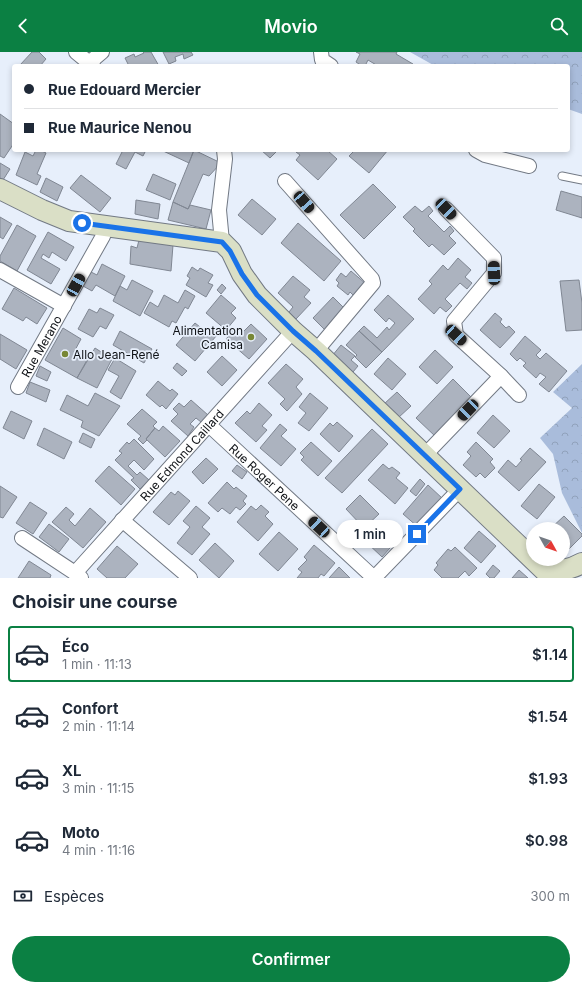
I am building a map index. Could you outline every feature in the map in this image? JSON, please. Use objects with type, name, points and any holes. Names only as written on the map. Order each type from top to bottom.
[{"type":"street","points":[[76,52],[91,64],[102,52]]},
{"type":"street","points":[[321,52],[322,60],[328,64]]},
{"type":"street","points":[[224,152],[225,159],[219,210],[222,242],[230,251],[242,274],[257,295],[460,489],[544,574],[568,570],[582,563]]},
{"type":"street","points":[[480,152],[485,155],[529,166]]},
{"type":"street","points":[[285,180],[372,279],[373,283],[316,351]]},
{"type":"street","points":[[0,188],[42,210],[69,221],[222,242]]},
{"type":"street","points":[[446,209],[494,258],[494,273],[454,321],[456,335],[501,376],[519,395]]},
{"type":"street","name":"Rue Merano","points":[[18,387],[103,236],[107,226]]},
{"type":"street","name":"Rue Merano","points":[[0,270],[64,306]]},
{"type":"street","name":"Rue Edmond Caillard","points":[[78,575],[122,520],[293,331]]},
{"type":"street","points":[[424,456],[501,376]]},
{"type":"street","name":"Rue Roger Pene","points":[[209,425],[374,578]]},
{"type":"street","points":[[374,578],[460,489]]},
{"type":"street","points":[[122,520],[190,578]]},
{"type":"street","points":[[22,538],[78,575]]},
{"type":"lane","points":[[562,176],[582,180]]},
{"type":"green space","points":[[410,52],[582,52],[582,114],[570,110],[570,64],[431,64]]},
{"type":"green space","points":[[582,364],[582,533],[562,493],[553,454],[540,438],[572,408],[553,392]]},
{"type":"building","points":[[32,52],[39,52],[46,59],[42,64],[21,64]]},
{"type":"building","points":[[143,52],[151,52],[158,64],[128,64],[125,58],[134,54],[135,57],[144,53]]},
{"type":"building","points":[[163,52],[191,52],[193,55],[184,59],[183,54],[175,57],[176,61],[169,64]]},
{"type":"building","points":[[356,52],[397,52],[396,54],[413,64],[375,64],[368,60],[366,64],[359,64],[356,62],[360,54]]},
{"type":"building","points":[[0,114],[12,123],[12,146],[4,158],[0,156]]},
{"type":"building","points":[[25,152],[33,156],[35,152],[46,153],[37,174],[41,176],[37,185],[16,175]]},
{"type":"building","points":[[122,152],[135,152],[126,169],[116,164]]},
{"type":"building","points":[[135,152],[145,152],[143,156]]},
{"type":"building","points":[[165,152],[193,152],[189,163]]},
{"type":"building","points":[[193,152],[198,152],[221,163],[209,176],[203,174],[188,209],[173,202]]},
{"type":"building","points":[[263,152],[276,152],[270,158]]},
{"type":"building","points":[[296,152],[329,152],[337,159],[318,180],[296,160],[300,155]]},
{"type":"building","points":[[353,152],[386,152],[369,173],[349,156]]},
{"type":"building","points":[[0,163],[10,169],[3,180],[0,178]]},
{"type":"building","points":[[153,174],[176,184],[170,200],[146,190]]},
{"type":"building","points":[[81,175],[111,198],[100,212],[70,188]]},
{"type":"building","points":[[46,178],[63,187],[57,201],[40,192]]},
{"type":"building","points":[[373,184],[396,207],[364,239],[340,215]]},
{"type":"building","points":[[561,191],[582,197],[582,218],[556,210]]},
{"type":"building","points":[[252,199],[276,219],[262,235],[238,215]]},
{"type":"building","points":[[136,200],[160,204],[158,219],[135,214]]},
{"type":"building","points":[[173,202],[188,209],[190,205],[211,210],[206,229],[168,220]]},
{"type":"building","points":[[415,206],[422,212],[429,206],[433,211],[428,216],[444,232],[450,226],[454,231],[449,236],[456,243],[444,255],[432,244],[429,247],[413,231],[415,229],[403,217]]},
{"type":"building","points":[[0,217],[12,224],[3,239],[0,237]]},
{"type":"building","points":[[298,223],[341,261],[324,281],[281,243]]},
{"type":"building","points":[[17,225],[36,236],[17,271],[0,261],[0,256]]},
{"type":"building","points":[[48,232],[74,247],[66,261],[52,252],[49,258],[43,254],[41,258],[60,269],[51,284],[27,270]]},
{"type":"building","points":[[139,240],[173,245],[171,271],[130,264],[131,246],[137,248]]},
{"type":"building","points":[[458,258],[471,270],[465,277],[472,283],[467,289],[460,283],[445,299],[452,306],[446,312],[440,307],[434,314],[418,299],[432,284],[429,281],[443,265],[448,270]]},
{"type":"building","points":[[102,264],[125,276],[115,296],[96,285],[92,291],[83,286],[91,272],[97,275]]},
{"type":"building","points":[[192,267],[198,271],[200,268],[213,275],[208,283],[213,285],[206,297],[186,285],[190,278],[187,276]]},
{"type":"building","points":[[351,271],[366,284],[355,297],[350,292],[348,295],[337,286],[339,283],[336,280],[341,273],[346,277]]},
{"type":"building","points":[[293,276],[310,290],[304,297],[311,303],[296,319],[289,312],[293,307],[278,293]]},
{"type":"building","points":[[132,280],[153,291],[140,316],[113,301],[120,286],[127,290]]},
{"type":"building","points":[[579,280],[582,303],[582,330],[566,331],[560,281]]},
{"type":"building","points":[[222,284],[226,288],[221,294],[217,290]]},
{"type":"building","points":[[14,288],[47,308],[37,324],[26,317],[23,321],[2,309]]},
{"type":"building","points":[[185,290],[195,296],[188,309],[185,307],[176,323],[172,321],[169,327],[144,313],[150,302],[158,307],[164,295],[178,303]]},
{"type":"building","points":[[221,295],[236,308],[231,313],[236,318],[226,330],[206,313]]},
{"type":"building","points":[[388,295],[414,319],[382,352],[359,331],[364,326],[377,338],[387,327],[389,330],[395,323],[389,318],[386,322],[374,310]]},
{"type":"building","points":[[333,297],[345,309],[325,330],[313,318]]},
{"type":"building","points":[[100,308],[114,315],[106,329],[100,326],[93,337],[78,329],[89,309],[97,313]]},
{"type":"building","points":[[495,313],[502,319],[500,322],[506,328],[509,326],[515,332],[500,348],[480,330]]},
{"type":"building","points":[[195,323],[205,331],[208,328],[217,335],[195,361],[176,345]]},
{"type":"building","points":[[251,324],[267,339],[249,359],[226,339],[236,328],[242,333]]},
{"type":"building","points":[[63,328],[81,339],[74,352],[87,360],[77,378],[45,360]]},
{"type":"building","points":[[120,331],[152,349],[144,363],[113,345]]},
{"type":"building","points":[[359,331],[382,352],[366,368],[355,357],[357,355],[346,345]]},
{"type":"building","points":[[0,334],[27,350],[16,369],[0,359]]},
{"type":"building","points":[[525,336],[541,350],[536,355],[540,359],[546,353],[567,371],[549,392],[539,384],[546,377],[540,373],[536,378],[523,366],[526,363],[520,358],[517,361],[510,354]]},
{"type":"building","points":[[341,345],[355,356],[351,360],[358,366],[353,372],[332,356]]},
{"type":"building","points":[[95,348],[112,359],[97,388],[77,378]]},
{"type":"building","points":[[435,350],[453,367],[437,384],[419,367]]},
{"type":"building","points":[[222,356],[237,370],[222,386],[207,372]]},
{"type":"building","points":[[115,358],[136,371],[121,399],[110,392],[119,376],[108,370]]},
{"type":"building","points":[[388,358],[406,374],[392,390],[374,374]]},
{"type":"building","points":[[177,363],[187,371],[182,376],[173,368]]},
{"type":"building","points":[[286,364],[303,379],[296,387],[302,394],[287,411],[280,404],[285,399],[268,383]]},
{"type":"building","points":[[40,366],[51,372],[47,381],[36,376]]},
{"type":"building","points":[[453,379],[473,399],[436,437],[416,418]]},
{"type":"building","points":[[158,381],[170,391],[172,389],[178,394],[166,409],[162,405],[160,407],[146,395]]},
{"type":"building","points":[[30,382],[50,390],[46,402],[26,393]]},
{"type":"building","points":[[397,392],[411,406],[398,418],[384,404]]},
{"type":"building","points":[[95,393],[120,406],[99,436],[81,427],[83,421],[60,410],[67,395],[88,406]]},
{"type":"building","points":[[310,393],[328,408],[309,431],[298,423],[306,413],[299,407]]},
{"type":"building","points":[[191,400],[208,415],[201,422],[196,418],[190,424],[194,427],[188,436],[171,421],[178,414],[173,409],[179,403],[184,407]]},
{"type":"building","points":[[259,403],[272,415],[262,426],[267,430],[256,442],[235,423],[247,411],[250,414]]},
{"type":"building","points":[[142,409],[157,422],[153,426],[155,428],[143,444],[138,439],[141,436],[127,424]]},
{"type":"building","points":[[11,411],[32,421],[24,439],[3,428]]},
{"type":"building","points":[[493,415],[510,431],[494,448],[477,433]]},
{"type":"building","points":[[337,422],[353,436],[339,452],[320,434],[330,423],[333,426]]},
{"type":"building","points":[[280,424],[287,430],[281,436],[296,449],[281,466],[260,448]]},
{"type":"building","points":[[163,426],[180,441],[165,457],[146,439],[155,428],[159,431]]},
{"type":"building","points":[[44,428],[72,442],[64,459],[37,445]]},
{"type":"building","points":[[372,429],[388,444],[342,493],[325,478]]},
{"type":"building","points":[[83,433],[95,439],[91,448],[79,442]]},
{"type":"building","points":[[134,439],[154,459],[144,470],[134,460],[128,466],[137,475],[140,472],[149,480],[140,489],[131,480],[134,478],[115,460],[122,453],[119,451],[127,442],[129,444]]},
{"type":"building","points":[[311,442],[332,461],[318,476],[301,460],[304,457],[300,453]]},
{"type":"building","points":[[476,442],[493,459],[490,462],[495,468],[485,478],[480,473],[476,477],[463,465],[471,456],[467,452]]},
{"type":"building","points":[[530,448],[546,462],[519,491],[498,472],[508,460],[516,467],[522,460],[520,459]]},
{"type":"building","points":[[206,458],[218,469],[203,484],[192,472]]},
{"type":"building","points":[[383,464],[389,469],[392,467],[400,473],[396,478],[408,488],[395,504],[368,480]]},
{"type":"building","points":[[237,465],[247,472],[242,479],[232,471]]},
{"type":"building","points":[[109,466],[135,489],[121,505],[95,481]]},
{"type":"building","points":[[420,479],[425,484],[416,496],[410,491]]},
{"type":"building","points":[[227,482],[234,489],[236,487],[247,496],[243,501],[246,504],[240,510],[236,507],[230,514],[222,508],[218,512],[208,503]]},
{"type":"building","points":[[539,484],[555,497],[537,519],[521,506]]},
{"type":"building","points":[[428,485],[443,499],[418,527],[403,514]]},
{"type":"building","points":[[0,486],[17,497],[3,518],[0,517]]},
{"type":"building","points":[[178,491],[190,501],[169,525],[153,512],[171,492],[175,495]]},
{"type":"building","points":[[360,495],[379,514],[364,528],[346,509]]},
{"type":"building","points":[[30,502],[47,513],[33,534],[16,523]]},
{"type":"building","points":[[261,505],[269,512],[265,516],[273,524],[258,541],[237,522],[251,506],[256,510]]},
{"type":"building","points":[[196,506],[210,518],[202,527],[210,534],[192,555],[177,543],[190,527],[183,521]]},
{"type":"building","points":[[66,507],[74,514],[69,520],[75,526],[90,508],[106,522],[83,548],[52,522]]},
{"type":"building","points":[[564,516],[570,522],[558,522]]},
{"type":"building","points":[[570,522],[582,534],[582,536],[570,548]]},
{"type":"building","points":[[381,523],[398,539],[382,557],[365,541]]},
{"type":"building","points":[[49,524],[69,539],[59,552],[39,537]]},
{"type":"building","points":[[479,531],[496,546],[481,563],[464,548]]},
{"type":"building","points":[[279,532],[298,549],[278,571],[259,554]]},
{"type":"building","points":[[215,543],[234,561],[219,578],[199,560]]},
{"type":"building","points":[[314,545],[335,563],[324,576],[321,574],[318,578],[297,578],[302,572],[298,569],[307,560],[304,557]]},
{"type":"building","points":[[117,546],[138,564],[125,578],[107,578],[97,569]]},
{"type":"building","points":[[455,547],[477,568],[469,576],[465,571],[458,578],[442,578],[434,570],[438,565],[436,563],[448,549],[451,551]]},
{"type":"building","points":[[29,561],[51,575],[50,578],[18,578]]},
{"type":"building","points":[[493,565],[500,571],[494,578],[490,578],[486,574]]},
{"type":"building","points":[[339,567],[350,578],[329,578]]},
{"type":"building","points":[[519,570],[528,578],[512,578]]},
{"type":"place","name":"Alimentation Camisa","points":[[251,337]]},
{"type":"place","name":"Allo Jean-René","points":[[65,354]]},
{"type":"route","points":[[82,223],[222,242],[230,251],[242,274],[257,295],[460,489],[417,534]]}]
